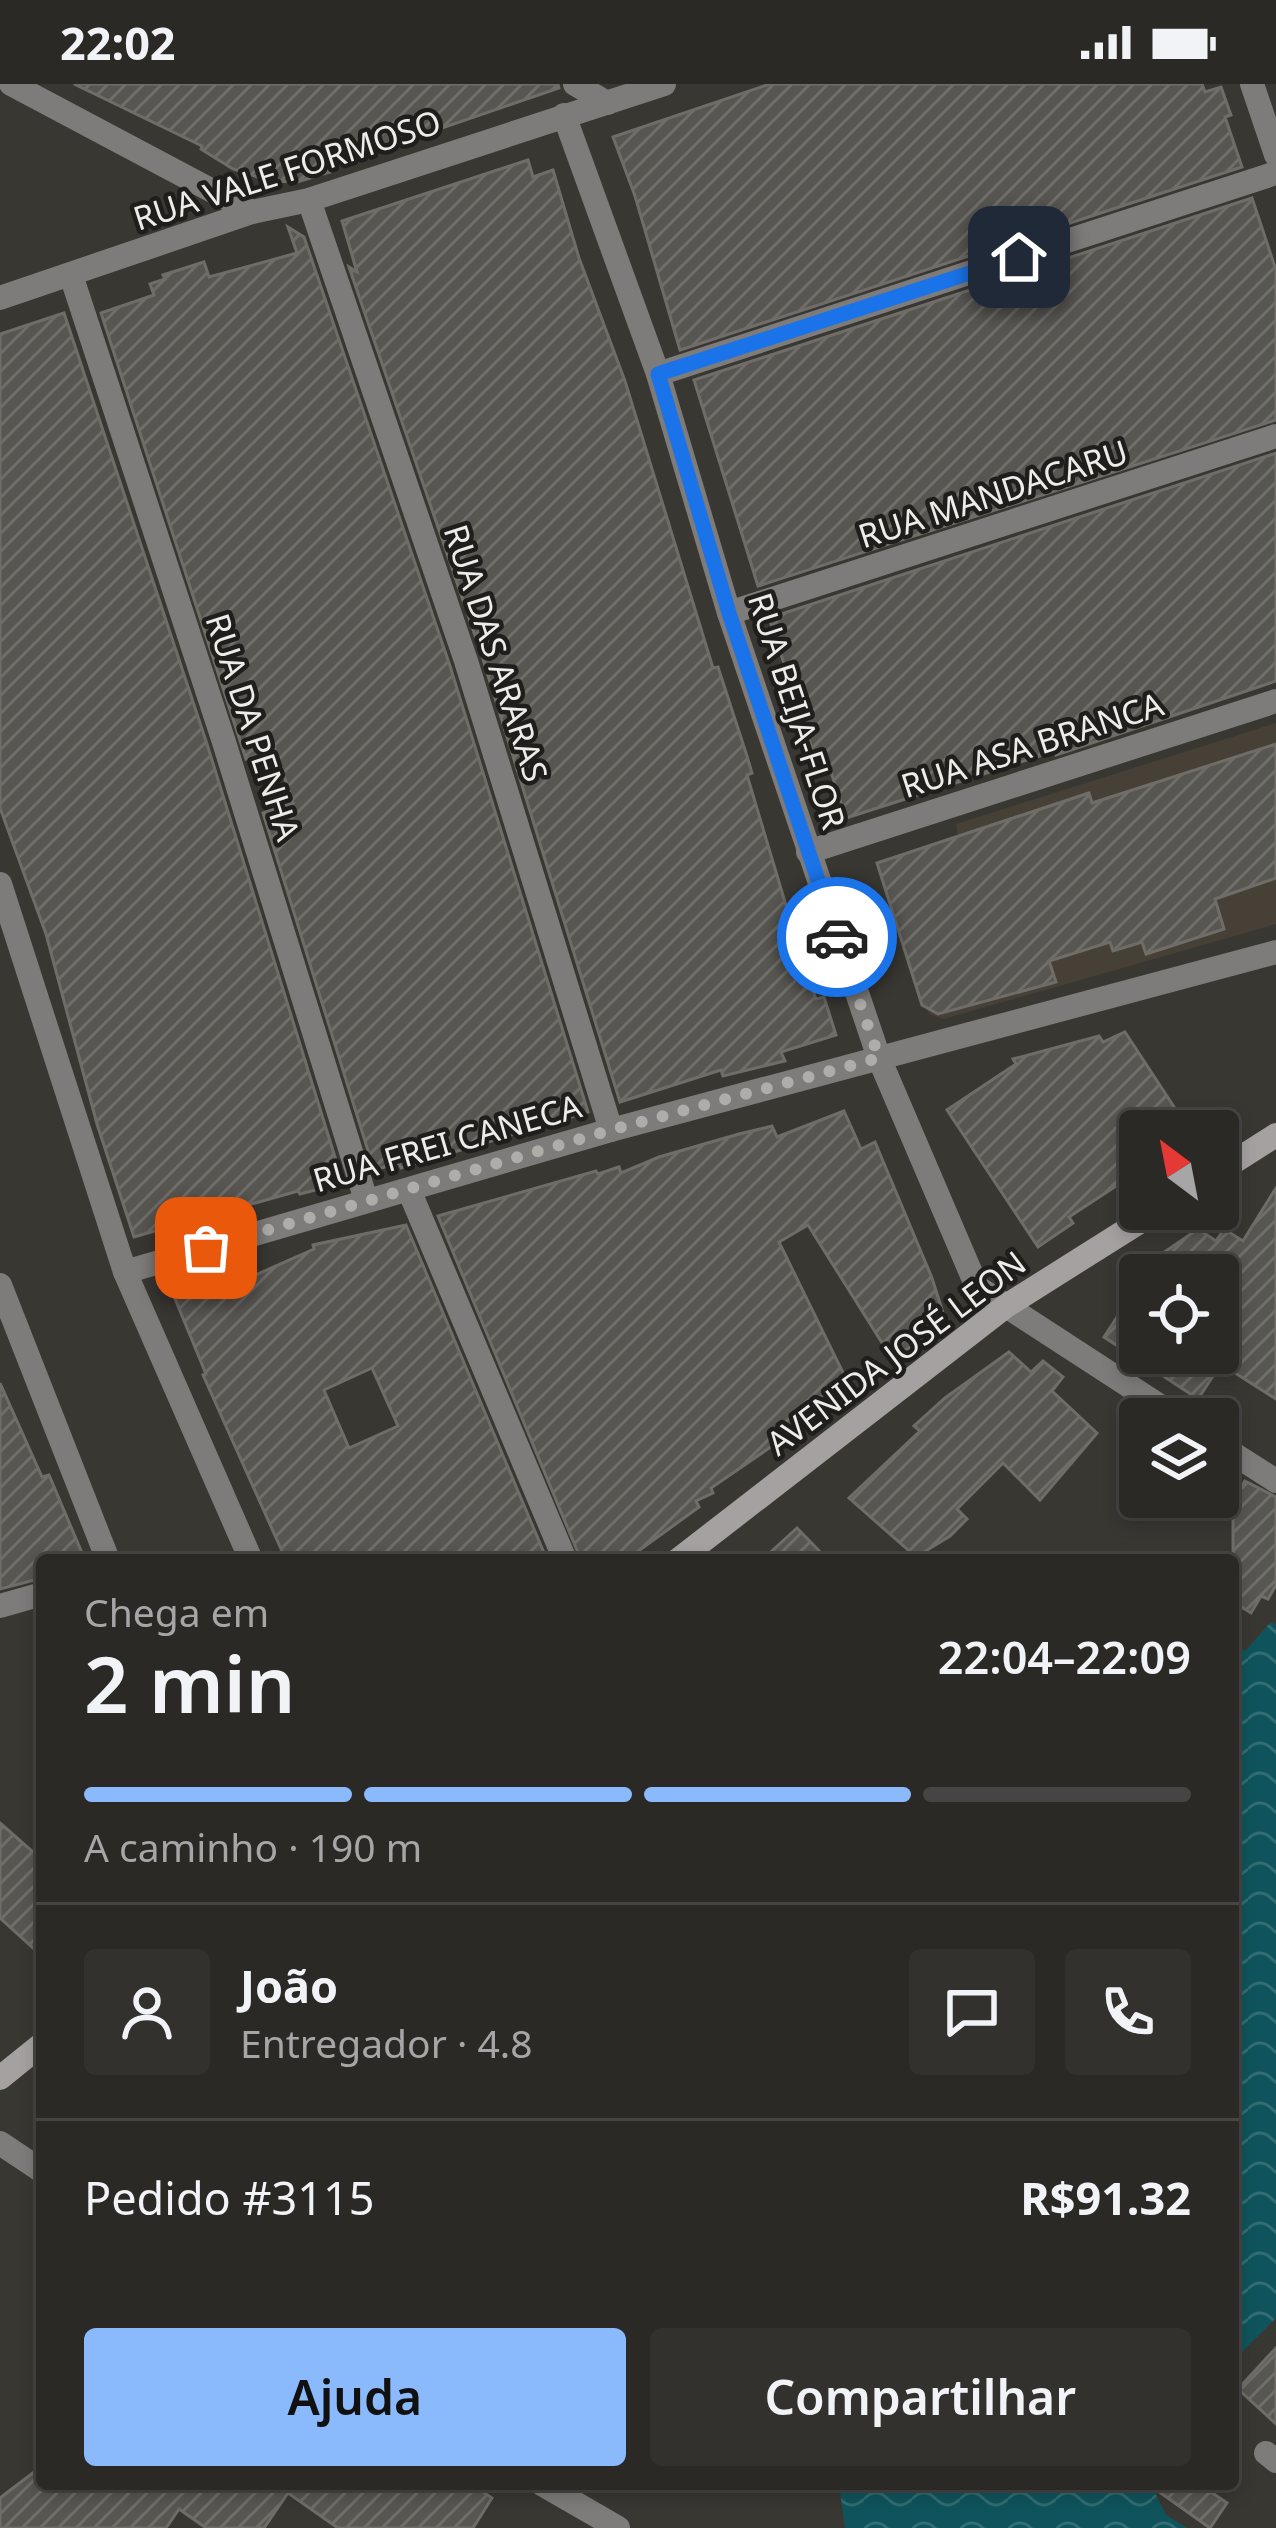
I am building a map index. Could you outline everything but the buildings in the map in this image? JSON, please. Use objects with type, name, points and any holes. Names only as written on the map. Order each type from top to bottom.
[{"type":"main road","points":[[1239,1159],[1276,1135]]},
{"type":"main road","name":"AVENIDA JOSÉ LEON","points":[[686,1554],[1006,1306],[1127,1230]]},
{"type":"main road","points":[[0,2078],[36,2049]]},
{"type":"street","points":[[10,84],[252,212]]},
{"type":"street","points":[[575,84],[608,103]]},
{"type":"street","name":"RUA VALE FORMOSO","points":[[0,298],[252,212],[309,200],[664,84]]},
{"type":"street","points":[[1252,84],[1276,155]]},
{"type":"street","name":"RUA BEIJA-FLOR","points":[[564,115],[658,374],[729,613],[879,1058],[976,1287],[1148,1398]]},
{"type":"street","points":[[658,374],[1276,172]]},
{"type":"street","name":"RUA DAS ARARAS","points":[[309,200],[466,661],[611,1130]]},
{"type":"street","name":"RUA DA PENHA","points":[[71,275],[223,739],[366,1200]]},
{"type":"street","name":"RUA MANDACARU","points":[[729,613],[1276,436]]},
{"type":"street","name":"RUA ASA BRANCA","points":[[808,852],[1276,701]]},
{"type":"street","points":[[0,884],[125,1272],[248,1554]]},
{"type":"street","name":"RUA FREI CANECA","points":[[125,1272],[611,1130],[1276,952]]},
{"type":"street","points":[[410,1190],[563,1554]]},
{"type":"street","points":[[2,1301],[106,1554]]},
{"type":"street","points":[[1239,1457],[1276,1481]]},
{"type":"street","points":[[0,1606],[36,1596]]},
{"type":"street","points":[[0,2143],[36,2166]]},
{"type":"street","points":[[552,2490],[618,2528]]},
{"type":"shaded area","points":[[1276,723],[1276,924],[944,1019],[931,1015],[922,1003],[877,863],[958,838],[956,824]]},
{"type":"water","points":[[1271,1622],[1276,1625],[1276,2318],[1239,2355],[1239,1648],[1245,1651]]},
{"type":"water","points":[[840,2490],[1154,2490],[1166,2515],[1187,2528],[845,2528]]},
{"type":"way so far","points":[[206,1248],[879,1058],[837,937]]},
{"type":"route","points":[[837,937],[729,613],[658,374],[1019,257]]}]
